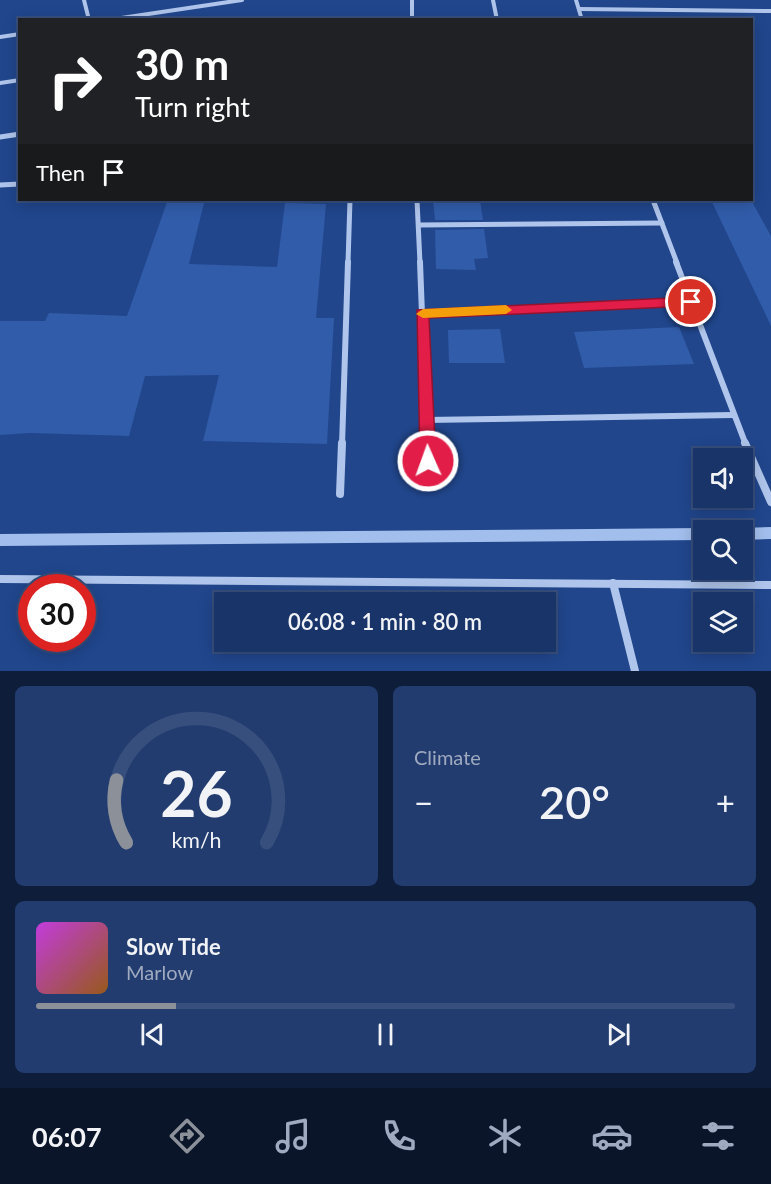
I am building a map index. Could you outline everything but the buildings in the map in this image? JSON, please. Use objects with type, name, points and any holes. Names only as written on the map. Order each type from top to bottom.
[{"type":"street","points":[[84,0],[88,18]]},
{"type":"street","points":[[121,18],[242,0]]},
{"type":"street","points":[[412,0],[412,18]]},
{"type":"street","points":[[493,0],[497,18]]},
{"type":"street","points":[[576,0],[581,18]]},
{"type":"street","points":[[579,9],[771,10]]},
{"type":"street","points":[[0,37],[18,34]]},
{"type":"street","points":[[0,83],[18,80]]},
{"type":"street","points":[[0,137],[18,134]]},
{"type":"street","points":[[0,185],[18,184]]},
{"type":"street","points":[[340,494],[350,201]]},
{"type":"street","points":[[417,201],[428,461]]},
{"type":"street","points":[[653,201],[733,415],[771,502]]},
{"type":"street","points":[[418,225],[662,223]]},
{"type":"street","points":[[422,314],[691,302]]},
{"type":"street","points":[[426,420],[733,415]]},
{"type":"street","points":[[0,579],[771,585]]},
{"type":"street","points":[[614,583],[635,671]]},
{"type":"waterway","points":[[753,534],[771,533]]},
{"type":"waterway","points":[[0,540],[693,534]]},
{"type":"slow traffic","points":[[423,314],[506,310]]},
{"type":"route","points":[[428,461],[422,314],[691,302]]}]
